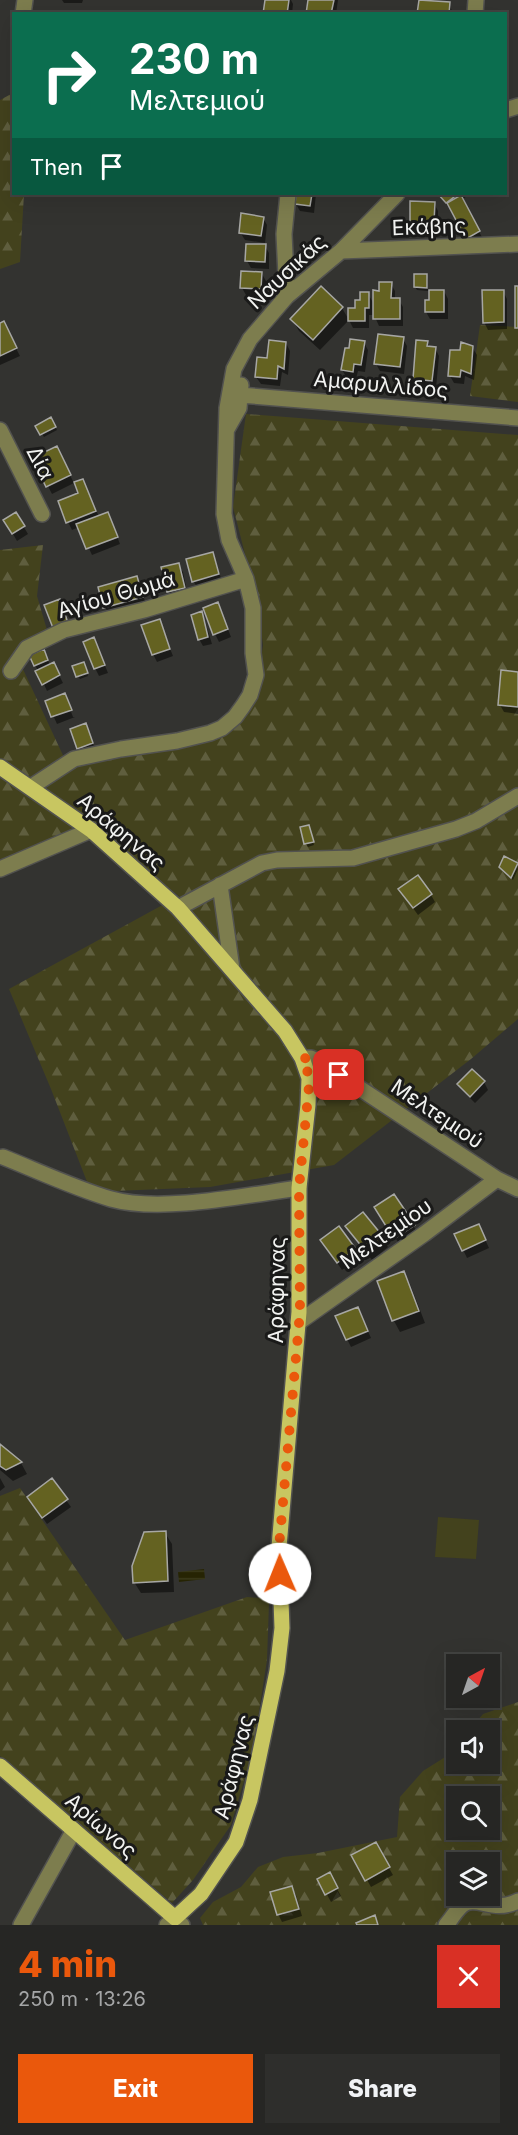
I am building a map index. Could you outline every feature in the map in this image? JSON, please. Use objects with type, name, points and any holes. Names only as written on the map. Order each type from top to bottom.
[{"type":"main road","name":"Αράφηνας","points":[[0,767],[91,830],[178,908],[285,1031],[307,1068],[309,1086],[299,1188],[299,1322],[279,1547],[282,1628],[277,1671],[250,1800],[236,1842],[201,1894],[175,1923]]},
{"type":"main road","name":"Αρίωνος","points":[[1,1769],[74,1830],[175,1923]]},
{"type":"street","points":[[287,296],[284,234],[288,195]]},
{"type":"street","name":"Ναυσικάς","points":[[31,787],[74,759],[188,739],[222,728],[235,717],[250,695],[256,675],[253,652],[253,608],[246,579],[225,528],[224,514],[226,432],[230,384],[234,369],[250,339],[287,296],[341,251],[396,195]]},
{"type":"street","name":"Εκάβης","points":[[341,251],[518,244]]},
{"type":"street","points":[[226,432],[238,411],[241,386],[234,369]]},
{"type":"street","name":"Αμαρυλλίδος","points":[[240,394],[518,418]]},
{"type":"street","name":"Δία","points":[[0,430],[42,514]]},
{"type":"street","name":"Αγίου Θωμά","points":[[11,670],[27,648],[64,630],[144,610],[246,579]]},
{"type":"street","points":[[178,908],[262,863],[277,860],[353,858],[456,829],[476,821],[518,796]]},
{"type":"street","points":[[0,870],[91,830]]},
{"type":"street","points":[[220,885],[232,969]]},
{"type":"street","name":"Μελτεμιού","points":[[302,1058],[311,1058],[320,1062],[496,1179],[518,1189]]},
{"type":"street","points":[[3,1157],[112,1199],[139,1203],[184,1203],[299,1188]]},
{"type":"street","name":"Μελτεμίου","points":[[299,1322],[424,1234],[496,1179]]},
{"type":"street","points":[[21,1925],[74,1830]]},
{"type":"street","points":[[446,1925],[464,1904],[472,1902],[507,1906],[518,1901]]},
{"type":"green space","points":[[12,94],[12,195],[24,195],[20,262],[0,269],[0,100]]},
{"type":"green space","points":[[480,325],[518,327],[518,402],[470,396]]},
{"type":"green space","points":[[246,414],[518,435],[518,1019],[471,1059],[334,1165],[210,1187],[91,1192],[9,989],[179,896],[97,834],[0,870],[0,550],[43,545],[37,596],[47,630],[15,652],[67,764],[230,732],[257,687],[263,645],[257,601],[233,507]]},
{"type":"green space","points":[[20,1488],[125,1640],[247,1597],[261,1598],[269,1603],[267,1660],[253,1750],[231,1825],[193,1880],[172,1903],[0,1756],[0,1496]]},
{"type":"green space","points":[[438,1517],[479,1520],[476,1559],[435,1557]]},
{"type":"green space","points":[[518,1702],[518,1925],[203,1925],[200,1918],[213,1902],[241,1887],[258,1867],[283,1857],[318,1853],[397,1837],[400,1797],[423,1771],[446,1757],[446,1774],[500,1774],[500,1720],[478,1720],[483,1714]]},
{"type":"shaded area","points":[[204,1569],[205,1579],[179,1582],[178,1572]]},
{"type":"building","points":[[265,0],[289,0],[287,12],[263,12]]},
{"type":"building","points":[[308,0],[334,0],[331,12],[306,12]]},
{"type":"building","points":[[419,0],[450,2],[449,12],[417,12]]},
{"type":"building","points":[[296,195],[312,195],[310,206],[295,204]]},
{"type":"building","points":[[439,195],[457,195],[446,203]]},
{"type":"building","points":[[461,195],[480,231],[466,239],[447,203]]},
{"type":"building","points":[[410,201],[435,202],[434,223],[410,222]]},
{"type":"building","points":[[241,213],[264,217],[261,236],[239,233]]},
{"type":"building","points":[[246,244],[266,244],[265,262],[245,261]]},
{"type":"building","points":[[241,271],[262,272],[261,289],[240,288]]},
{"type":"building","points":[[414,274],[427,274],[427,288],[414,287]]},
{"type":"building","points":[[379,282],[392,282],[391,298],[400,298],[400,319],[373,319],[373,290],[379,291]]},
{"type":"building","points":[[321,286],[343,307],[313,340],[290,319]]},
{"type":"building","points":[[515,286],[518,286],[518,328],[515,328]]},
{"type":"building","points":[[429,290],[444,290],[444,312],[425,312],[425,300],[429,300]]},
{"type":"building","points":[[482,290],[504,290],[504,322],[483,323]]},
{"type":"building","points":[[360,292],[369,292],[369,308],[365,308],[365,321],[348,321],[348,308],[355,308],[355,300],[360,300]]},
{"type":"building","points":[[4,321],[17,348],[0,356],[0,323]]},
{"type":"building","points":[[378,334],[404,337],[400,367],[374,364]]},
{"type":"building","points":[[350,339],[365,341],[361,365],[354,364],[353,372],[341,370],[345,348],[349,348]]},
{"type":"building","points":[[269,340],[286,342],[284,369],[278,366],[277,379],[255,377],[257,357],[267,358]]},
{"type":"building","points":[[416,340],[428,341],[427,346],[436,347],[432,381],[413,379]]},
{"type":"building","points":[[461,342],[473,346],[471,374],[461,370],[460,377],[448,376],[450,350],[460,350]]},
{"type":"building","points":[[51,417],[56,427],[40,435],[35,426]]},
{"type":"building","points":[[57,446],[71,475],[46,487],[32,458]]},
{"type":"building","points":[[83,479],[96,511],[66,523],[58,501],[78,493],[74,482]]},
{"type":"building","points":[[16,512],[25,526],[12,534],[3,520]]},
{"type":"building","points":[[108,512],[118,537],[86,549],[76,524]]},
{"type":"building","points":[[213,552],[219,574],[192,582],[186,559]]},
{"type":"building","points":[[179,563],[185,588],[167,592],[161,567]]},
{"type":"building","points":[[137,576],[143,597],[103,608],[98,587]]},
{"type":"building","points":[[60,599],[68,623],[53,628],[44,605]]},
{"type":"building","points":[[218,602],[228,629],[213,635],[203,608]]},
{"type":"building","points":[[202,611],[208,637],[198,640],[191,615]]},
{"type":"building","points":[[160,619],[170,649],[152,655],[141,625]]},
{"type":"building","points":[[94,637],[105,665],[94,669],[83,642]]},
{"type":"building","points":[[44,649],[48,660],[34,666],[29,655]]},
{"type":"building","points":[[54,662],[60,675],[42,685],[35,671]]},
{"type":"building","points":[[84,662],[88,673],[76,677],[72,666]]},
{"type":"building","points":[[501,670],[518,672],[518,707],[498,705]]},
{"type":"building","points":[[65,693],[72,710],[51,717],[45,701]]},
{"type":"building","points":[[86,723],[93,743],[77,749],[70,729]]},
{"type":"building","points":[[309,825],[314,842],[304,844],[300,827]]},
{"type":"building","points":[[504,856],[518,863],[511,878],[499,867]]},
{"type":"building","points":[[418,875],[432,894],[413,908],[398,889]]},
{"type":"building","points":[[472,1069],[485,1081],[470,1097],[457,1084]]},
{"type":"building","points":[[394,1194],[415,1225],[394,1239],[374,1207]]},
{"type":"building","points":[[363,1212],[385,1239],[367,1253],[345,1226]]},
{"type":"building","points":[[479,1224],[486,1240],[462,1251],[454,1234]]},
{"type":"building","points":[[339,1226],[356,1249],[337,1263],[320,1240]]},
{"type":"building","points":[[404,1271],[419,1311],[392,1321],[377,1281]]},
{"type":"building","points":[[358,1307],[368,1331],[346,1340],[335,1316]]},
{"type":"building","points":[[0,1444],[22,1462],[6,1470],[0,1466]]},
{"type":"building","points":[[52,1478],[68,1499],[42,1518],[27,1497]]},
{"type":"building","points":[[166,1531],[168,1581],[133,1583],[132,1566],[144,1532]]},
{"type":"building","points":[[376,1842],[390,1867],[365,1881],[351,1855]]},
{"type":"building","points":[[330,1872],[338,1888],[325,1895],[317,1879]]},
{"type":"building","points":[[292,1886],[299,1909],[277,1915],[270,1892]]},
{"type":"building","points":[[375,1915],[378,1925],[357,1925],[356,1923]]},
{"type":"route","points":[[280,1574],[279,1547],[300,1312],[299,1188],[309,1086],[307,1068],[302,1058],[316,1059],[339,1075]]}]
